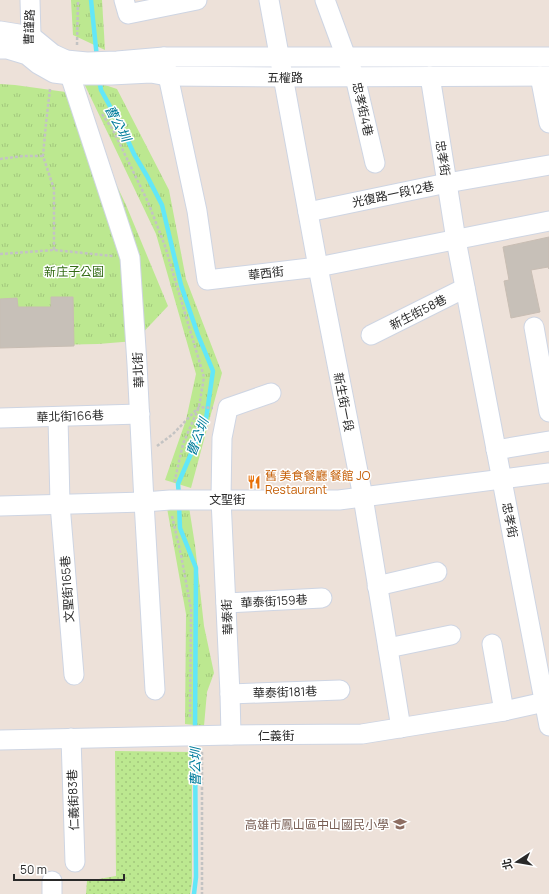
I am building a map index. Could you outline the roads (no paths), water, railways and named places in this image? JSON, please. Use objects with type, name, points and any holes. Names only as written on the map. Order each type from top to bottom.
[{"type":"street","name":"曹謹路","points":[[27,55],[31,36],[30,0]]},
{"type":"street","points":[[126,7],[197,0]]},
{"type":"street","points":[[269,0],[284,77]]},
{"type":"street","name":"忠孝街4巷","points":[[325,0],[355,77],[375,163]]},
{"type":"street","points":[[0,30],[31,36],[53,54],[74,68]]},
{"type":"street","name":"五權路","points":[[0,49],[7,49],[27,55],[38,64],[54,73],[74,68],[114,68],[168,76],[545,76]]},
{"type":"street","name":"五權路","points":[[114,68],[164,56],[549,57]]},
{"type":"street","name":"華西街","points":[[164,56],[197,211],[207,280],[318,267],[549,221]]},
{"type":"street","name":"華北街","points":[[74,68],[130,258],[137,356],[155,690]]},
{"type":"street","name":"忠孝街","points":[[430,76],[456,240]]},
{"type":"street","points":[[545,76],[549,123]]},
{"type":"street","name":"新生街一段","points":[[284,77],[318,267],[363,497],[402,728]]},
{"type":"street","name":"光復路一段12巷","points":[[308,212],[447,183],[549,165]]},
{"type":"street","points":[[456,240],[466,288]]},
{"type":"street","name":"忠孝街","points":[[466,288],[496,450],[547,702],[549,726]]},
{"type":"street","name":"新生街58巷","points":[[371,335],[466,288]]},
{"type":"street","points":[[534,327],[549,412]]},
{"type":"street","name":"華泰街","points":[[231,735],[221,499],[222,438],[228,408],[272,393]]},
{"type":"street","name":"華北街166巷","points":[[0,418],[140,414]]},
{"type":"street","name":"文聖街165巷","points":[[58,417],[60,504],[74,675]]},
{"type":"street","points":[[496,450],[549,441]]},
{"type":"street","name":"文聖街","points":[[0,506],[221,499],[338,500],[549,473]]},
{"type":"street","points":[[377,586],[437,572]]},
{"type":"street","name":"華泰街159巷","points":[[226,603],[322,598]]},
{"type":"street","points":[[388,648],[451,635]]},
{"type":"street","points":[[492,644],[504,711]]},
{"type":"street","name":"華泰街181巷","points":[[230,694],[340,690]]},
{"type":"street","name":"仁義街","points":[[0,740],[362,734],[504,711],[547,702]]},
{"type":"street","name":"仁義街83巷","points":[[71,738],[75,862]]},
{"type":"waterway","name":"曹公圳","points":[[91,0],[97,58]]},
{"type":"waterway","name":"曹公圳","points":[[99,79],[101,90],[162,205],[181,285],[198,335],[213,371],[206,419],[178,484],[179,496]]},
{"type":"waterway","name":"曹公圳","points":[[179,504],[180,528],[196,568],[195,731]]},
{"type":"waterway","name":"曹公圳","points":[[194,894],[196,877],[195,741]]},
{"type":"place","name":"舊 美食餐廳 餐館 JO Restaurant","points":[[254,482]]},
{"type":"place","name":"高雄市鳳山區中山國民小學","points":[[400,824]]},
{"type":"park label","name":"新庄子公園","points":[[74,271]]}]
